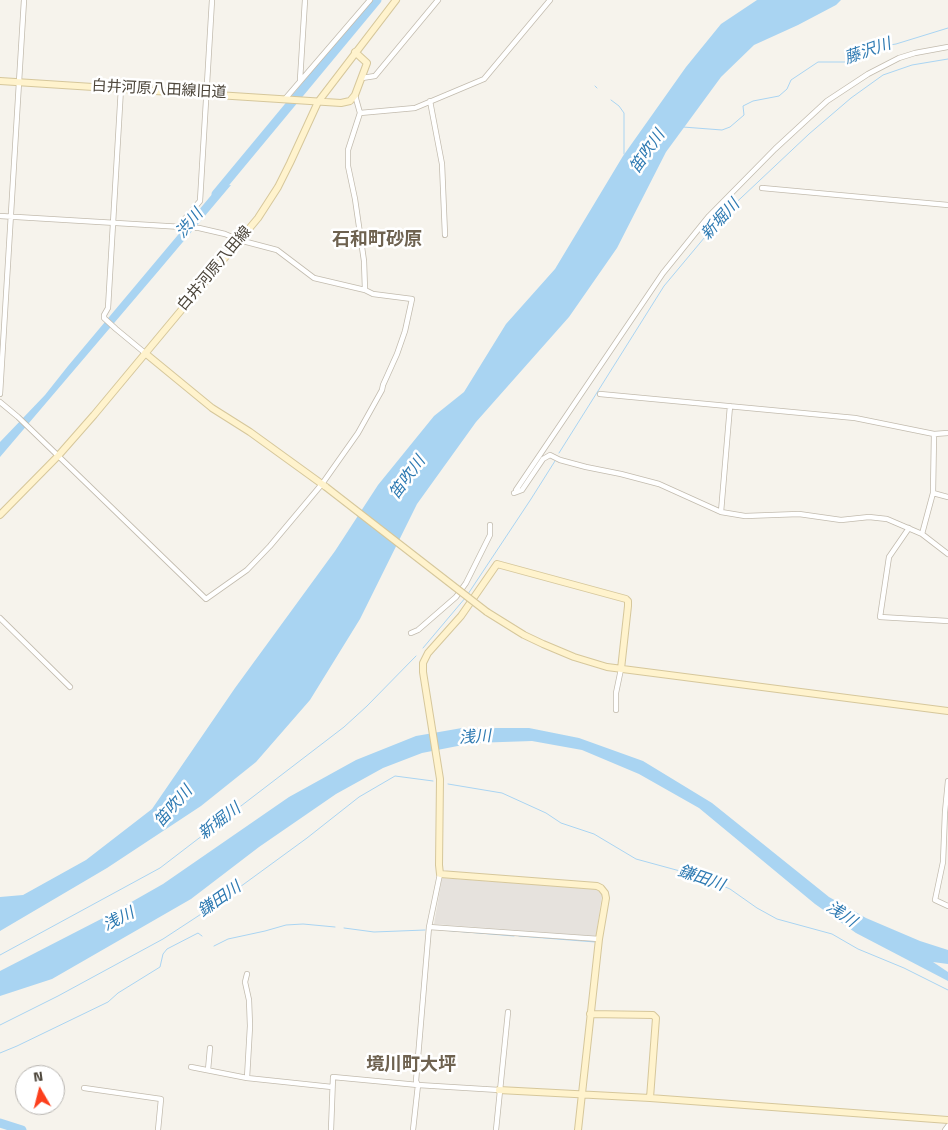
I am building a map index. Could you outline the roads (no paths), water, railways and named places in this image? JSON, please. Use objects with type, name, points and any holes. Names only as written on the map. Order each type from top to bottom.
[{"type":"street","points":[[0,394],[24,0]]},
{"type":"street","points":[[181,226],[200,201],[212,0]]},
{"type":"street","points":[[300,81],[305,0]]},
{"type":"street","points":[[287,99],[300,81],[370,0]]},
{"type":"street","name":"白井河原八田線","points":[[0,515],[58,456],[258,218],[278,187],[318,102],[396,0]]},
{"type":"street","points":[[362,78],[375,76],[438,0]]},
{"type":"street","points":[[360,113],[415,108],[484,79],[550,0]]},
{"type":"street","points":[[948,47],[899,58],[868,74],[827,101],[708,216],[663,273],[515,492],[522,490],[543,459],[550,455],[578,465],[659,484],[721,512],[745,516],[799,514],[841,520],[868,517],[887,519],[922,534],[948,554]]},
{"type":"street","points":[[355,52],[367,63],[355,96],[360,113],[348,150],[348,166],[364,262],[365,290]]},
{"type":"street","name":"白井河原八田線旧道","points":[[0,81],[341,103],[350,101],[355,96]]},
{"type":"street","points":[[121,88],[108,308],[104,318],[116,330],[205,402],[324,486],[487,612],[524,635],[543,644],[591,663],[621,669],[948,711]]},
{"type":"street","points":[[430,102],[442,164],[445,235]]},
{"type":"street","points":[[762,188],[948,204]]},
{"type":"street","points":[[0,216],[200,228],[277,250],[314,278],[365,290],[373,294],[412,299],[405,332],[382,390],[358,433],[324,486],[252,566],[206,599],[30,428],[0,402]]},
{"type":"street","points":[[600,394],[855,418],[934,434],[948,433]]},
{"type":"street","points":[[721,512],[730,406]]},
{"type":"street","points":[[922,534],[933,493],[934,434]]},
{"type":"street","points":[[933,493],[948,497]]},
{"type":"street","points":[[411,633],[418,630],[456,597],[466,583],[490,535],[490,525]]},
{"type":"street","points":[[909,528],[889,557],[880,617],[948,621]]},
{"type":"street","points":[[413,1130],[429,927],[440,874],[441,790],[437,752],[423,672],[425,658],[461,616],[497,564],[626,599],[628,606],[621,669],[616,693],[616,710]]},
{"type":"street","points":[[0,618],[70,687]]},
{"type":"street","points":[[948,781],[946,862],[935,900],[948,906]]},
{"type":"street","points":[[440,874],[597,886],[603,890],[606,898],[599,939],[578,1130]]},
{"type":"street","points":[[429,927],[599,939]]},
{"type":"street","points":[[247,974],[245,982],[249,1000],[250,1026],[247,1078]]},
{"type":"street","points":[[496,1130],[508,1012]]},
{"type":"street","points":[[590,1014],[653,1015],[656,1018],[650,1098]]},
{"type":"street","points":[[208,1070],[210,1048]]},
{"type":"street","points":[[191,1067],[247,1078],[332,1087]]},
{"type":"street","points":[[331,1130],[333,1077],[418,1085],[650,1098],[948,1120]]},
{"type":"street","points":[[84,1088],[161,1099],[158,1130]]},
{"type":"street","points":[[945,1130],[948,1126]]},
{"type":"water","name":"笛吹川","points":[[757,0],[841,0],[836,5],[798,25],[754,45],[721,77],[666,152],[617,248],[569,317],[476,422],[417,504],[360,619],[310,700],[256,762],[201,806],[107,868],[0,931],[0,897],[23,895],[86,860],[152,809],[235,688],[335,551],[378,485],[434,416],[464,392],[506,324],[555,269],[623,156],[686,67],[721,24]]},
{"type":"water","points":[[231,185],[0,457],[0,442],[45,395],[219,186]]},
{"type":"water","name":"浅川","points":[[462,728],[529,728],[579,738],[643,761],[712,803],[829,897],[866,918],[920,941],[948,950],[948,964],[933,962],[948,972],[948,981],[856,933],[815,904],[699,808],[639,774],[582,750],[532,741],[473,743],[422,753],[383,768],[336,794],[259,847],[191,899],[52,979],[0,996],[0,971],[105,917],[163,884],[289,797],[356,760],[416,736]]},
{"type":"waterway","name":"渋川","points":[[216,194],[377,0]]},
{"type":"waterway","name":"藤沢川","points":[[683,127],[722,130],[730,127],[744,115],[743,106],[753,101],[779,96],[787,89],[791,80],[818,62],[848,62],[877,47],[896,44],[948,28]]},
{"type":"waterway","name":"新堀川","points":[[559,453],[664,286],[725,213],[809,134],[851,98],[883,75],[912,65],[948,59]]},
{"type":"waterway","points":[[611,100],[624,113],[624,154]]},
{"type":"waterway","name":"新堀川","points":[[468,594],[555,461]]},
{"type":"waterway","name":"新堀川","points":[[423,648],[466,597]]},
{"type":"waterway","name":"新堀川","points":[[0,955],[160,868],[344,727],[416,656]]},
{"type":"waterway","name":"鎌田川","points":[[0,1025],[163,939],[218,903],[307,838],[359,797],[395,776],[433,781]]},
{"type":"waterway","name":"鎌田川","points":[[448,784],[502,793],[546,813],[561,823],[594,834],[636,859],[702,877],[730,889],[777,919],[832,934],[858,949],[904,968],[948,990]]},
{"type":"waterway","points":[[214,946],[228,939],[286,925],[303,924],[335,927]]},
{"type":"waterway","points":[[344,928],[374,932],[425,930]]},
{"type":"waterway","points":[[442,930],[514,936]]},
{"type":"waterway","points":[[0,1053],[108,1002],[118,993],[160,967],[163,954],[167,949],[198,933],[202,936]]},
{"type":"waterway","points":[[519,936],[595,942]]},
{"type":"waterway","points":[[0,1123],[22,1130]]},
{"type":"district","name":"石和町砂原","points":[[377,241]]},
{"type":"district","name":"境川町大坪","points":[[411,1066]]}]
